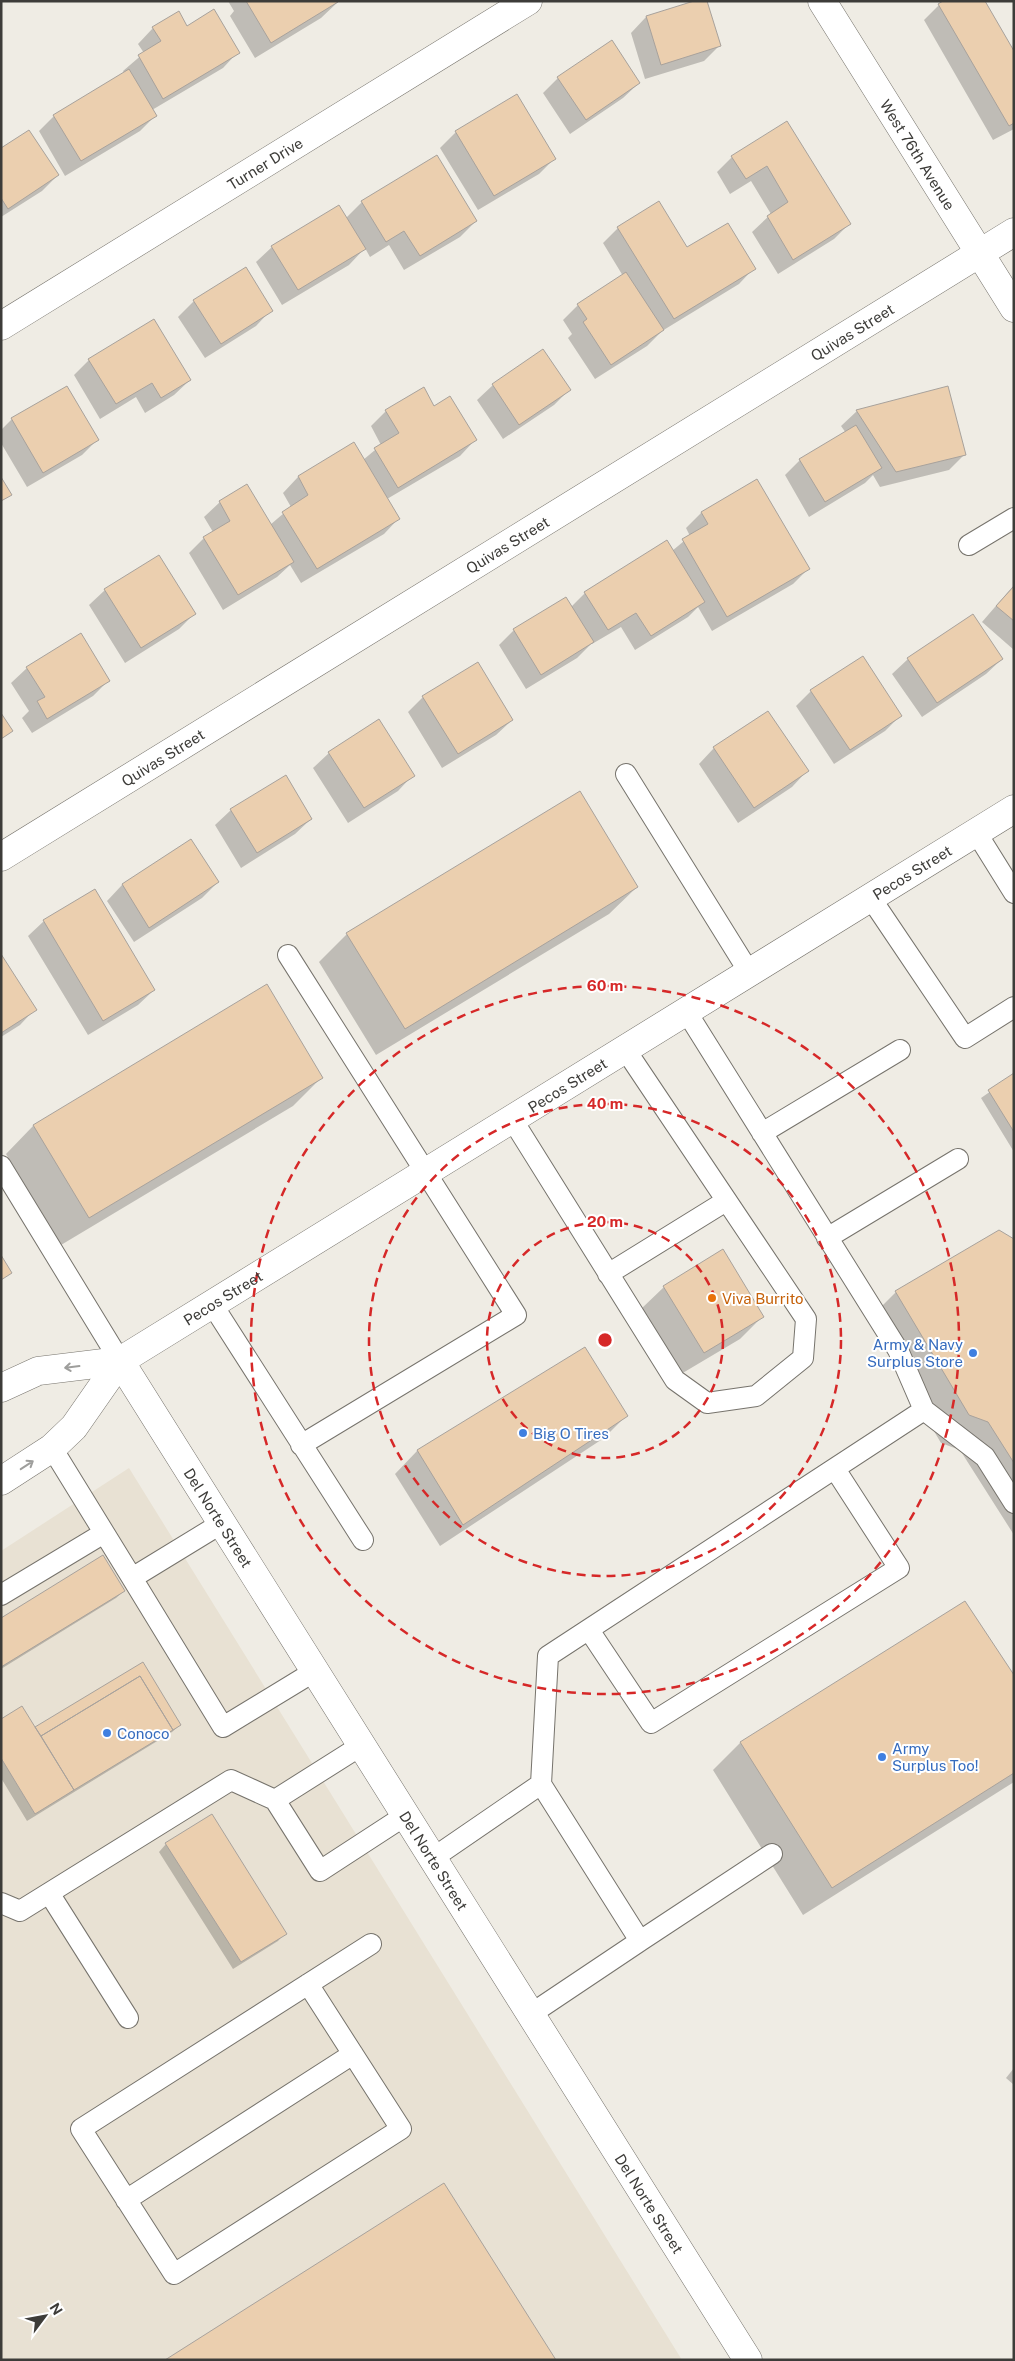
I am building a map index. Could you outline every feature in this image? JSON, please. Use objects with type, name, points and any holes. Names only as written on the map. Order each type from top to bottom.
[{"type":"street","name":"Turner Drive","points":[[1,326],[528,1]]},
{"type":"street","name":"West 76th Avenue","points":[[822,1],[1014,308]]},
{"type":"street","name":"Quivas Street","points":[[1,857],[1014,232]]},
{"type":"street","name":"Pecos Street","points":[[1,1388],[38,1371],[120,1360],[1014,808]]},
{"type":"street","name":"Pecos Street","points":[[1,1481],[52,1448],[74,1427],[120,1360]]},
{"type":"street","name":"Del Norte Street","points":[[120,1360],[748,2360]]},
{"type":"lane","points":[[969,545],[1014,518]]},
{"type":"lane","points":[[626,774],[749,972]]},
{"type":"lane","points":[[976,832],[1014,893]]},
{"type":"lane","points":[[870,897],[965,1038],[1014,1007]]},
{"type":"lane","points":[[288,955],[516,1315],[301,1445]]},
{"type":"lane","points":[[686,1011],[898,1350],[924,1410],[985,1457],[1014,1502]]},
{"type":"lane","points":[[512,1119],[675,1380],[707,1403],[756,1396],[803,1358],[806,1319],[624,1049]]},
{"type":"lane","points":[[762,1133],[900,1050]]},
{"type":"lane","points":[[828,1238],[958,1159]]},
{"type":"lane","points":[[1,1166],[120,1360]]},
{"type":"lane","points":[[608,1274],[726,1201]]},
{"type":"lane","points":[[212,1304],[363,1540]]},
{"type":"lane","points":[[640,1941],[541,1784],[548,1656],[924,1410]]},
{"type":"lane","points":[[52,1448],[223,1727],[315,1671]]},
{"type":"lane","points":[[589,1630],[650,1724],[899,1568],[835,1469]]},
{"type":"lane","points":[[132,1578],[222,1523]]},
{"type":"lane","points":[[1,1595],[104,1532]]},
{"type":"lane","points":[[275,1800],[362,1745]]},
{"type":"lane","points":[[1,1903],[20,1911],[231,1780],[275,1800],[320,1871],[406,1816]]},
{"type":"lane","points":[[432,1858],[541,1784]]},
{"type":"lane","points":[[531,2014],[772,1854]]},
{"type":"lane","points":[[49,1893],[128,2018]]},
{"type":"lane","points":[[308,1984],[401,2129],[174,2274],[81,2129],[308,1984],[371,1944]]},
{"type":"lane","points":[[126,2200],[353,2054]]},
{"type":"shaded area","points":[[129,1468],[682,2360],[1,2360],[1,1551]]},
{"type":"building","points":[[246,1],[338,1],[338,2],[271,43]]},
{"type":"building","points":[[694,1],[707,1],[721,46],[661,65],[646,16]]},
{"type":"building","points":[[943,1],[985,1],[1014,51],[1014,123],[1009,126],[938,4]]},
{"type":"building","points":[[214,9],[240,53],[163,99],[138,55],[161,41],[152,27],[179,11],[187,26]]},
{"type":"building","points":[[612,40],[640,83],[586,120],[557,77]]},
{"type":"building","points":[[129,69],[157,116],[81,161],[53,115]]},
{"type":"building","points":[[517,94],[556,159],[494,196],[455,131]]},
{"type":"building","points":[[787,121],[851,224],[793,260],[767,216],[788,202],[767,166],[746,179],[731,156]]},
{"type":"building","points":[[29,130],[59,175],[8,209],[1,198],[1,148]]},
{"type":"building","points":[[437,155],[477,221],[420,256],[404,231],[386,242],[361,201]]},
{"type":"building","points":[[659,201],[687,247],[728,223],[756,269],[674,319],[617,227]]},
{"type":"building","points":[[339,205],[366,249],[298,290],[271,246]]},
{"type":"building","points":[[246,267],[273,311],[221,344],[193,300]]},
{"type":"building","points":[[626,272],[664,330],[611,365],[583,322],[587,319],[577,304]]},
{"type":"building","points":[[154,319],[191,380],[161,398],[152,383],[116,404],[88,359]]},
{"type":"building","points":[[543,349],[571,390],[519,425],[492,384]]},
{"type":"building","points":[[67,386],[99,440],[43,473],[11,418]]},
{"type":"building","points":[[948,386],[966,455],[896,472],[856,410]]},
{"type":"building","points":[[424,387],[434,406],[450,396],[477,440],[398,488],[374,448],[399,433],[385,410]]},
{"type":"building","points":[[856,425],[882,468],[825,502],[799,459]]},
{"type":"building","points":[[354,442],[400,519],[317,569],[282,512],[308,495],[298,476]]},
{"type":"building","points":[[1,477],[12,495],[1,501]]},
{"type":"building","points":[[757,479],[810,569],[727,617],[682,539],[708,524],[701,512]]},
{"type":"building","points":[[247,484],[294,562],[238,595],[203,537],[230,521],[219,501]]},
{"type":"building","points":[[667,540],[705,602],[651,636],[636,613],[608,630],[584,592]]},
{"type":"building","points":[[159,555],[196,614],[141,648],[104,589]]},
{"type":"building","points":[[1014,586],[1014,621],[996,606]]},
{"type":"building","points":[[566,597],[594,642],[541,675],[513,629]]},
{"type":"building","points":[[973,614],[1003,659],[937,703],[907,658]]},
{"type":"building","points":[[81,633],[110,681],[47,719],[37,701],[45,697],[26,667]]},
{"type":"building","points":[[863,656],[902,716],[850,750],[810,690]]},
{"type":"building","points":[[478,662],[513,720],[458,754],[422,696]]},
{"type":"building","points":[[768,711],[809,771],[754,808],[713,747]]},
{"type":"building","points":[[1,713],[13,731],[1,739]]},
{"type":"building","points":[[379,719],[415,776],[364,808],[328,752]]},
{"type":"building","points":[[286,775],[312,819],[257,853],[230,809]]},
{"type":"building","points":[[580,791],[638,887],[405,1029],[346,933]]},
{"type":"building","points":[[191,839],[219,882],[149,928],[122,884]]},
{"type":"building","points":[[95,889],[155,990],[103,1021],[43,920]]},
{"type":"building","points":[[1,954],[37,1010],[1,1033]]},
{"type":"building","points":[[267,984],[323,1078],[89,1218],[33,1125]]},
{"type":"building","points":[[1014,1073],[1014,1132],[988,1090]]},
{"type":"building","name":"Army & Navy Surplus Store","points":[[999,1230],[1014,1239],[1014,1463],[988,1422],[969,1415],[895,1291]]},
{"type":"building","points":[[723,1249],[764,1317],[704,1353],[663,1286]]},
{"type":"building","points":[[1,1255],[12,1273],[1,1280]]},
{"type":"building","name":"Big O Tires","points":[[585,1347],[628,1416],[463,1525],[417,1450]]},
{"type":"building","points":[[103,1555],[125,1591],[1,1667],[1,1618]]},
{"type":"building","name":"Army Surplus Too!","points":[[965,1601],[1014,1675],[1014,1773],[832,1888],[740,1742]]},
{"type":"building","points":[[143,1662],[181,1725],[173,1730],[140,1676],[41,1736],[35,1727]]},
{"type":"building","name":"Conoco","points":[[140,1676],[173,1730],[74,1790],[41,1736]]},
{"type":"building","points":[[22,1706],[74,1790],[35,1814],[1,1758],[1,1719]]},
{"type":"building","points":[[212,1814],[287,1934],[241,1962],[165,1843]]},
{"type":"building","points":[[444,2183],[556,2360],[165,2360]]},
{"type":"place","name":"Viva Burrito","points":[[712,1298]]},
{"type":"place","name":"Army & Navy Surplus Store","points":[[973,1353]]},
{"type":"place","name":"Big O Tires","points":[[523,1433]]},
{"type":"place","name":"Conoco","points":[[107,1733]]},
{"type":"place","name":"Army Surplus Too!","points":[[882,1757]]}]
